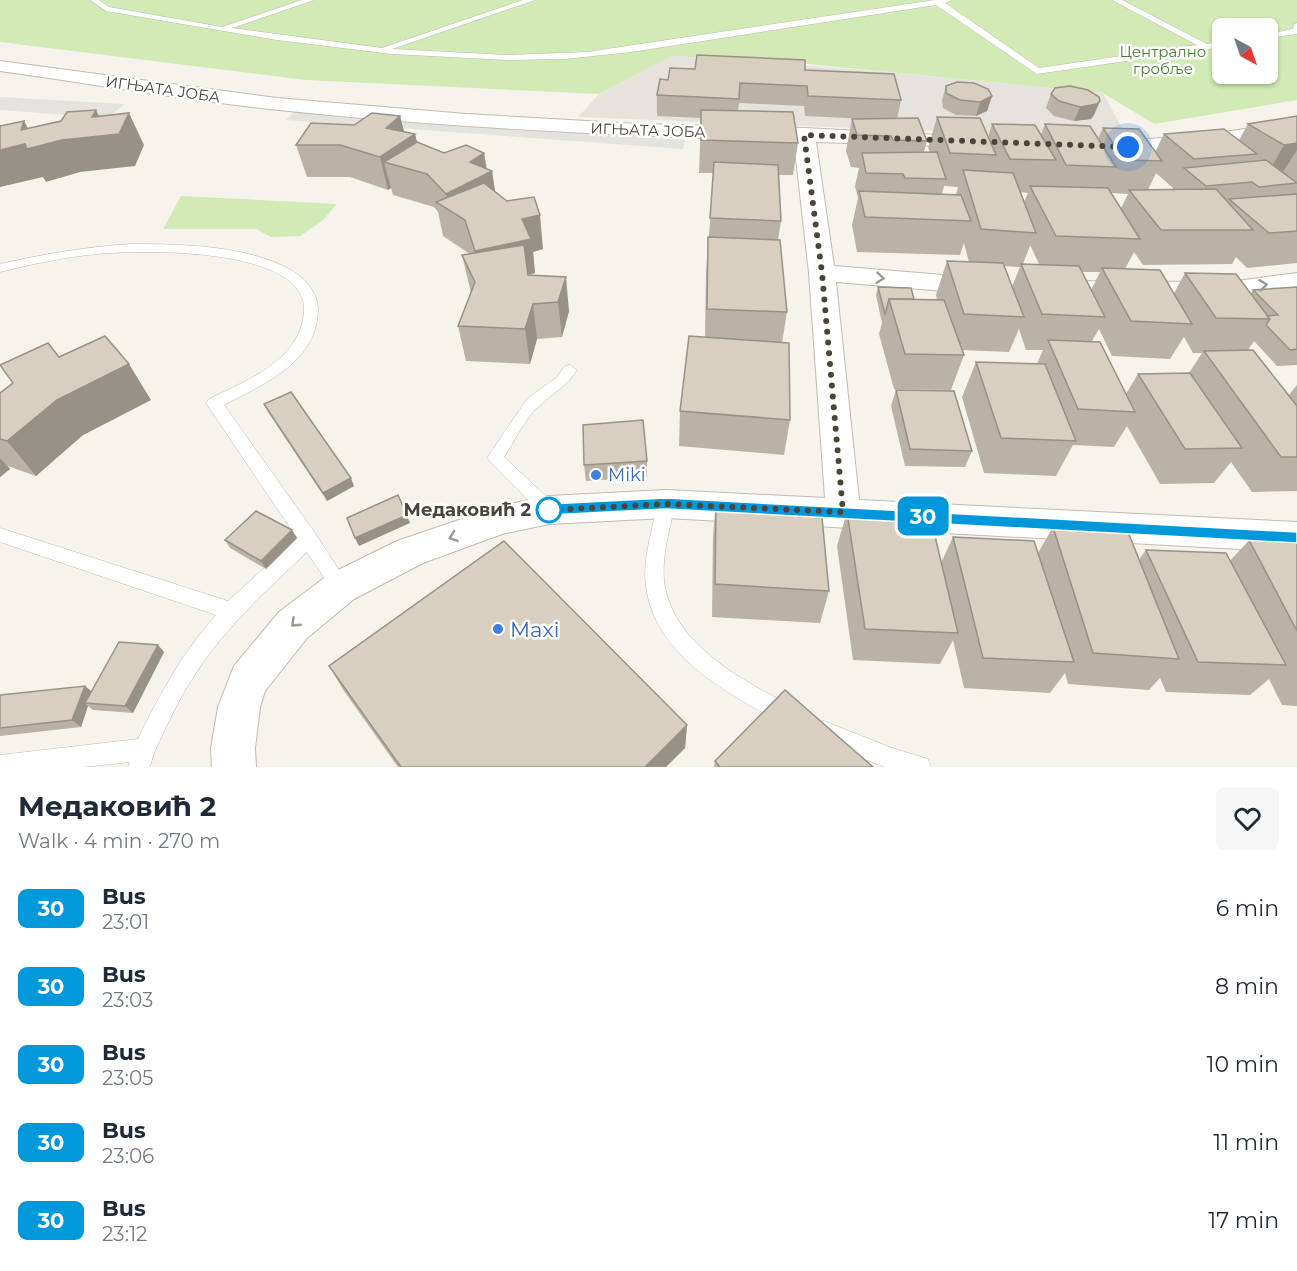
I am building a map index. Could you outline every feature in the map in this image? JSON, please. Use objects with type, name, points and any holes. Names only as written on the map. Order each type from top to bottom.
[{"type":"street","name":"ИГЊАТА ЈОБА","points":[[0,66],[218,97],[372,112],[576,127],[989,142]]},
{"type":"street","points":[[1094,146],[1137,147],[1200,142],[1297,127]]},
{"type":"street","points":[[804,135],[822,273],[843,512]]},
{"type":"street","points":[[1200,142],[1226,164]]},
{"type":"street","points":[[822,273],[1011,288],[1228,290],[1297,281]]},
{"type":"street","points":[[234,767],[239,707],[248,680],[293,625],[341,587],[410,552],[500,520],[549,510],[666,504],[843,512],[1145,531],[1297,537]]},
{"type":"lane","points":[[93,0],[106,9],[222,29],[380,50],[442,55],[565,56],[635,49],[948,0]]},
{"type":"lane","points":[[222,29],[310,0]]},
{"type":"lane","points":[[380,50],[531,0]]},
{"type":"lane","points":[[1116,0],[1208,47]]},
{"type":"lane","points":[[936,1],[1037,71],[1212,46]]},
{"type":"lane","points":[[1278,34],[1297,31],[1297,26]]},
{"type":"lane","points":[[0,268],[61,255],[122,249],[174,248],[221,253],[248,259],[286,272],[300,282],[307,292],[311,305],[311,327],[301,349],[270,373],[214,404],[341,587]]},
{"type":"lane","points":[[549,510],[495,458],[528,408],[562,381],[570,370]]},
{"type":"lane","points":[[666,504],[655,585],[660,605],[670,626],[684,643],[701,660],[740,687],[783,712],[831,736],[920,767]]},
{"type":"lane","points":[[0,536],[231,611]]},
{"type":"lane","points":[[0,766],[142,758],[181,677],[200,648],[231,611],[309,538]]},
{"type":"shaded area","points":[[672,56],[876,71],[1103,93],[1128,139],[578,117],[599,94]]},
{"type":"shaded area","points":[[0,97],[125,104],[107,118],[0,110]]},
{"type":"shaded area","points":[[294,112],[685,140],[683,149],[286,120]]},
{"type":"green space","name":"Централно гробље","points":[[0,0],[1297,0],[1297,100],[1154,124],[1103,93],[808,64],[672,56],[599,94],[306,80],[0,42]]},
{"type":"green space","points":[[181,196],[337,204],[322,221],[300,236],[271,237],[256,229],[163,229]]},
{"type":"building","points":[[697,55],[805,60],[805,70],[894,74],[901,100],[808,96],[807,86],[740,83],[739,99],[657,95],[660,79],[668,80],[670,68],[695,69]]},
{"type":"building","points":[[957,82],[974,83],[988,89],[992,96],[980,102],[960,100],[946,93],[946,86]]},
{"type":"building","points":[[1070,86],[1088,90],[1099,97],[1100,101],[1097,104],[1080,107],[1059,101],[1051,94],[1055,88]]},
{"type":"building","points":[[96,110],[92,117],[129,113],[119,134],[62,140],[27,149],[25,144],[0,150],[0,126],[24,121],[21,130],[61,121],[67,112]]},
{"type":"building","points":[[701,110],[793,112],[798,143],[701,140]]},
{"type":"building","points":[[372,113],[400,116],[386,128],[415,134],[380,157],[340,145],[296,145],[311,123],[354,125]]},
{"type":"building","points":[[1297,116],[1297,143],[1284,145],[1248,124]]},
{"type":"building","points":[[937,117],[980,118],[996,155],[950,153]]},
{"type":"building","points":[[918,118],[927,141],[893,140],[891,136],[857,135],[852,119]]},
{"type":"building","points":[[992,124],[1035,125],[1056,160],[1010,159]]},
{"type":"building","points":[[1045,124],[1090,126],[1116,167],[1066,165]]},
{"type":"building","points":[[1103,128],[1139,129],[1162,161],[1124,160]]},
{"type":"building","points":[[1224,129],[1257,154],[1194,159],[1164,134]]},
{"type":"building","points":[[417,142],[444,153],[466,145],[484,153],[470,162],[492,171],[446,194],[427,174],[384,162]]},
{"type":"building","points":[[937,152],[946,179],[905,178],[903,174],[866,173],[862,153]]},
{"type":"building","points":[[1266,160],[1297,183],[1259,187],[1252,182],[1206,186],[1184,168]]},
{"type":"building","points":[[714,162],[778,165],[781,221],[710,218]]},
{"type":"building","points":[[963,170],[1013,173],[1036,233],[981,229]]},
{"type":"building","points":[[484,183],[507,201],[534,197],[540,215],[522,219],[531,239],[475,251],[465,220],[436,202]]},
{"type":"building","points":[[1030,186],[1108,188],[1140,239],[1056,236]]},
{"type":"building","points":[[1216,189],[1253,230],[1161,230],[1129,190]]},
{"type":"building","points":[[859,191],[961,195],[971,221],[865,217]]},
{"type":"building","points":[[1297,194],[1297,231],[1269,233],[1229,199]]},
{"type":"building","points":[[708,237],[780,240],[787,312],[707,309]]},
{"type":"building","points":[[524,245],[528,275],[566,277],[558,302],[533,304],[525,329],[458,326],[475,282],[462,255]]},
{"type":"building","points":[[947,261],[1003,263],[1024,317],[964,314]]},
{"type":"building","points":[[1021,264],[1079,266],[1105,317],[1042,314]]},
{"type":"building","points":[[1102,268],[1160,270],[1192,324],[1131,321]]},
{"type":"building","points":[[1185,273],[1236,274],[1270,319],[1216,318]]},
{"type":"building","points":[[878,287],[911,288],[914,299],[889,299],[885,314]]},
{"type":"building","points":[[1297,287],[1297,349],[1290,350],[1266,325],[1270,319],[1267,316],[1278,315],[1253,290]]},
{"type":"building","points":[[889,299],[944,300],[964,355],[905,354]]},
{"type":"building","points":[[105,336],[129,364],[57,400],[7,441],[0,439],[0,393],[13,383],[0,365],[48,343],[59,357]]},
{"type":"building","points":[[689,336],[789,343],[790,420],[680,411]]},
{"type":"building","points":[[1048,340],[1100,342],[1135,412],[1078,409]]},
{"type":"building","points":[[1253,350],[1297,406],[1297,457],[1281,457],[1204,351]]},
{"type":"building","points":[[976,362],[1045,364],[1076,441],[1001,438]]},
{"type":"building","points":[[1190,373],[1242,448],[1185,449],[1138,374]]},
{"type":"building","points":[[896,390],[954,391],[972,451],[910,449]]},
{"type":"building","points":[[291,392],[351,478],[323,493],[264,404]]},
{"type":"building","points":[[643,420],[647,461],[584,465],[583,425]]},
{"type":"building","points":[[398,495],[407,515],[355,538],[347,518]]},
{"type":"building","points":[[716,501],[821,507],[829,591],[715,584]]},
{"type":"building","points":[[256,511],[292,530],[261,561],[225,540]]},
{"type":"building","points":[[847,512],[930,515],[958,633],[865,629]]},
{"type":"building","points":[[1053,527],[1128,532],[1179,659],[1093,653]]},
{"type":"building","points":[[953,537],[1034,541],[1074,662],[983,658]]},
{"type":"building","points":[[1249,540],[1297,543],[1297,631]]},
{"type":"building","name":"Maxi","points":[[504,541],[687,725],[645,767],[401,767],[329,666]]},
{"type":"building","points":[[1146,550],[1226,553],[1286,665],[1198,662]]},
{"type":"building","points":[[119,642],[158,645],[125,706],[85,703]]},
{"type":"building","points":[[85,686],[72,720],[0,728],[0,695]]},
{"type":"building","points":[[785,690],[873,767],[720,767],[715,761]]},
{"type":"bus line","name":"30","points":[[549,510],[666,504],[843,512],[1145,531],[1297,537]]},
{"type":"place","name":"Miki","points":[[596,475]]},
{"type":"place","name":"Медаковић 2","points":[[549,510]]},
{"type":"place","name":"Maxi","points":[[498,629]]},
{"type":"route","points":[[549,510],[666,504],[843,512],[822,273],[804,135],[1128,147]]}]
